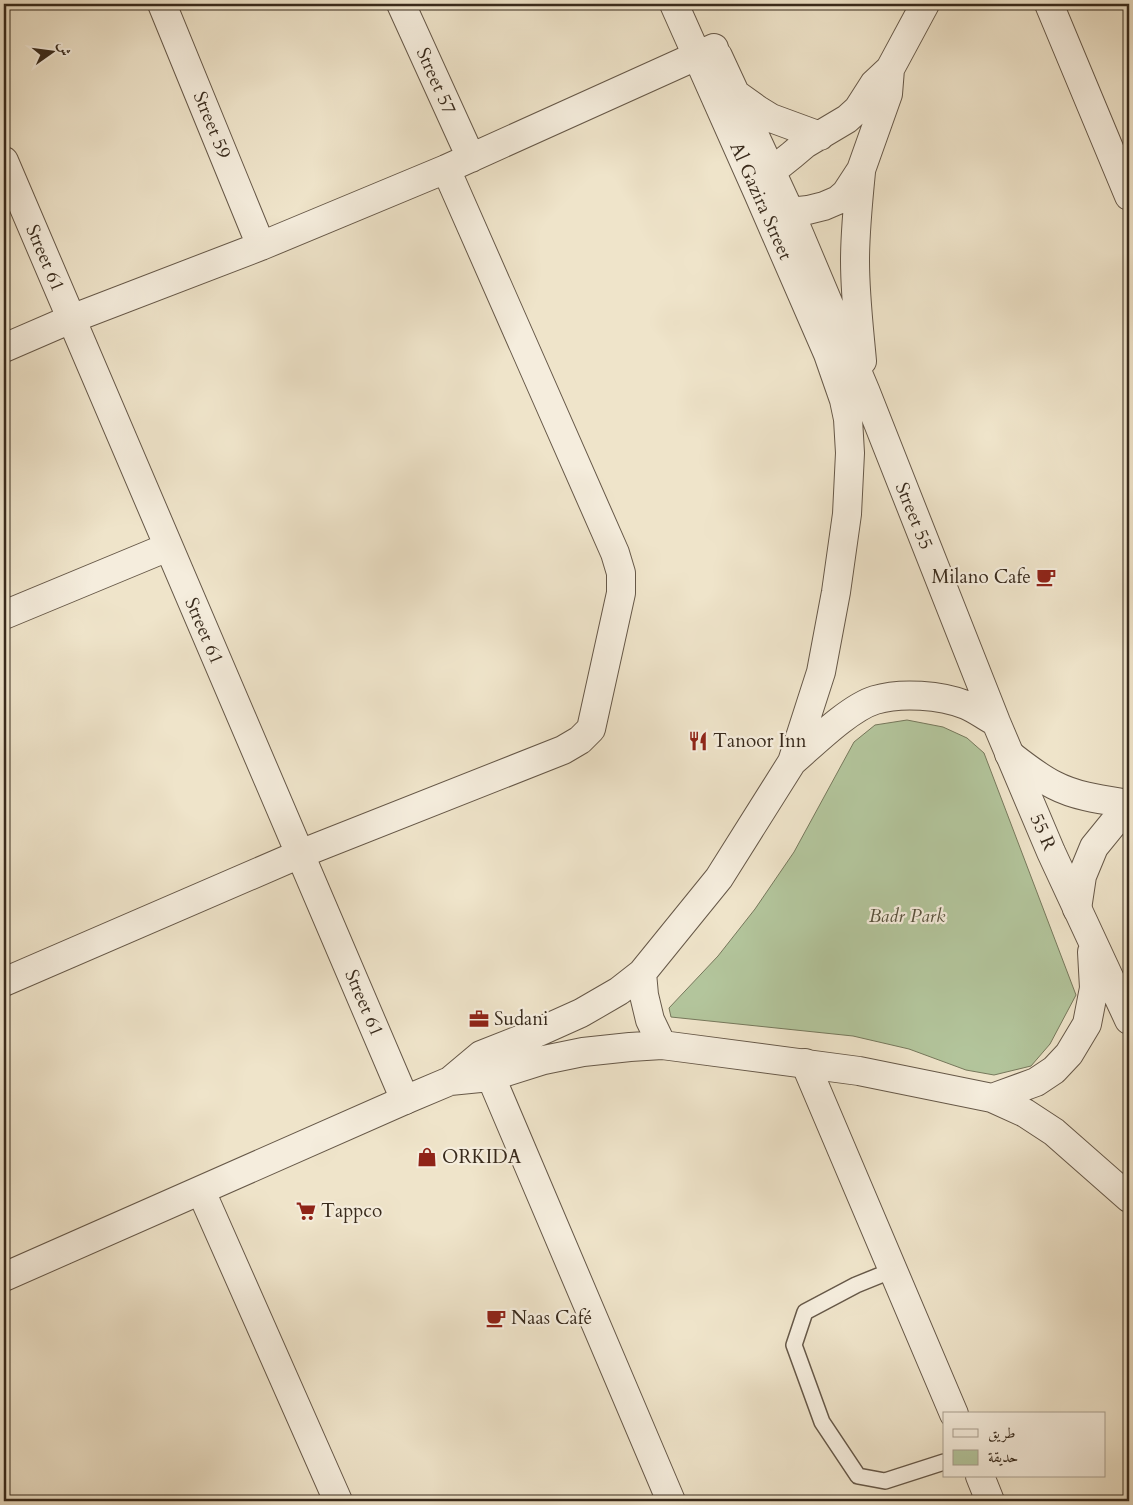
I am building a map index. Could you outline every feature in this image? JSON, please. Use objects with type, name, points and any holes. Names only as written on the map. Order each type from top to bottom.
[{"type":"street","name":"Street 57","points":[[401,4],[471,158]]},
{"type":"street","name":"Al Gazira Street","points":[[674,4],[706,52],[771,196]]},
{"type":"street","points":[[694,4],[706,52],[734,92],[771,196],[855,395]]},
{"type":"street","points":[[771,196],[805,144],[847,119],[858,109],[874,84],[890,69],[925,4]]},
{"type":"street","points":[[1048,4],[1129,196]]},
{"type":"street","name":"Street 59","points":[[165,5],[262,246]]},
{"type":"street","points":[[4,348],[71,319],[262,246],[446,169],[706,52]]},
{"type":"street","points":[[771,196],[816,208],[838,200],[846,193],[861,170],[888,94],[890,69]]},
{"type":"street","points":[[734,92],[771,118],[820,136]]},
{"type":"street","name":"Street 61","points":[[4,161],[406,1100]]},
{"type":"street","points":[[4,982],[300,854],[562,750],[580,740],[591,729],[621,593],[621,573],[615,553],[446,169]]},
{"type":"street","points":[[4,1277],[486,1066],[532,1035],[581,1012],[619,991],[642,973],[719,878],[792,762],[820,672],[838,582],[847,514],[850,454],[848,419],[855,395],[856,222],[861,170]]},
{"type":"street","name":"Street 55","points":[[855,395],[1009,754]]},
{"type":"street","points":[[4,615],[168,547]]},
{"type":"street","points":[[792,762],[853,711],[874,700],[898,696],[932,696],[966,705],[996,722]]},
{"type":"street","points":[[1009,754],[1054,786],[1081,796],[1129,804],[1094,847],[1082,876],[1077,909],[1129,1020]]},
{"type":"street","name":"55 R","points":[[1009,754],[1077,909]]},
{"type":"street","points":[[992,1098],[1036,1082],[1059,1065],[1069,1054],[1086,1024],[1094,988],[1092,939]]},
{"type":"street","points":[[642,973],[644,995],[650,1020],[662,1045]]},
{"type":"street","points":[[486,1066],[544,1060],[583,1052],[662,1045],[859,1071],[992,1098],[1025,1113],[1054,1132],[1129,1198]]},
{"type":"street","points":[[805,1064],[953,1412]]},
{"type":"street","points":[[486,1066],[671,1501]]},
{"type":"street","points":[[201,1191],[338,1501]]},
{"type":"street","points":[[981,1478],[990,1501]]},
{"type":"lane","points":[[893,1270],[856,1285],[805,1312],[794,1345],[822,1422],[858,1476],[885,1481],[943,1462]]},
{"type":"green space","name":"Badr Park","points":[[907,720],[943,727],[967,738],[984,753],[1076,995],[1050,1044],[1031,1066],[994,1075],[966,1070],[909,1049],[853,1036],[671,1017],[669,1008],[718,956],[755,909],[794,852],[854,742],[875,725]]},
{"type":"place","name":"Milano Cafe","points":[[1046,577]]},
{"type":"place","name":"Tanoor Inn","points":[[698,741]]},
{"type":"place","name":"Sudani","points":[[479,1019]]},
{"type":"place","name":"ORKIDA","points":[[427,1157]]},
{"type":"place","name":"Tappco","points":[[306,1211]]},
{"type":"place","name":"Naas Café","points":[[496,1318]]}]
